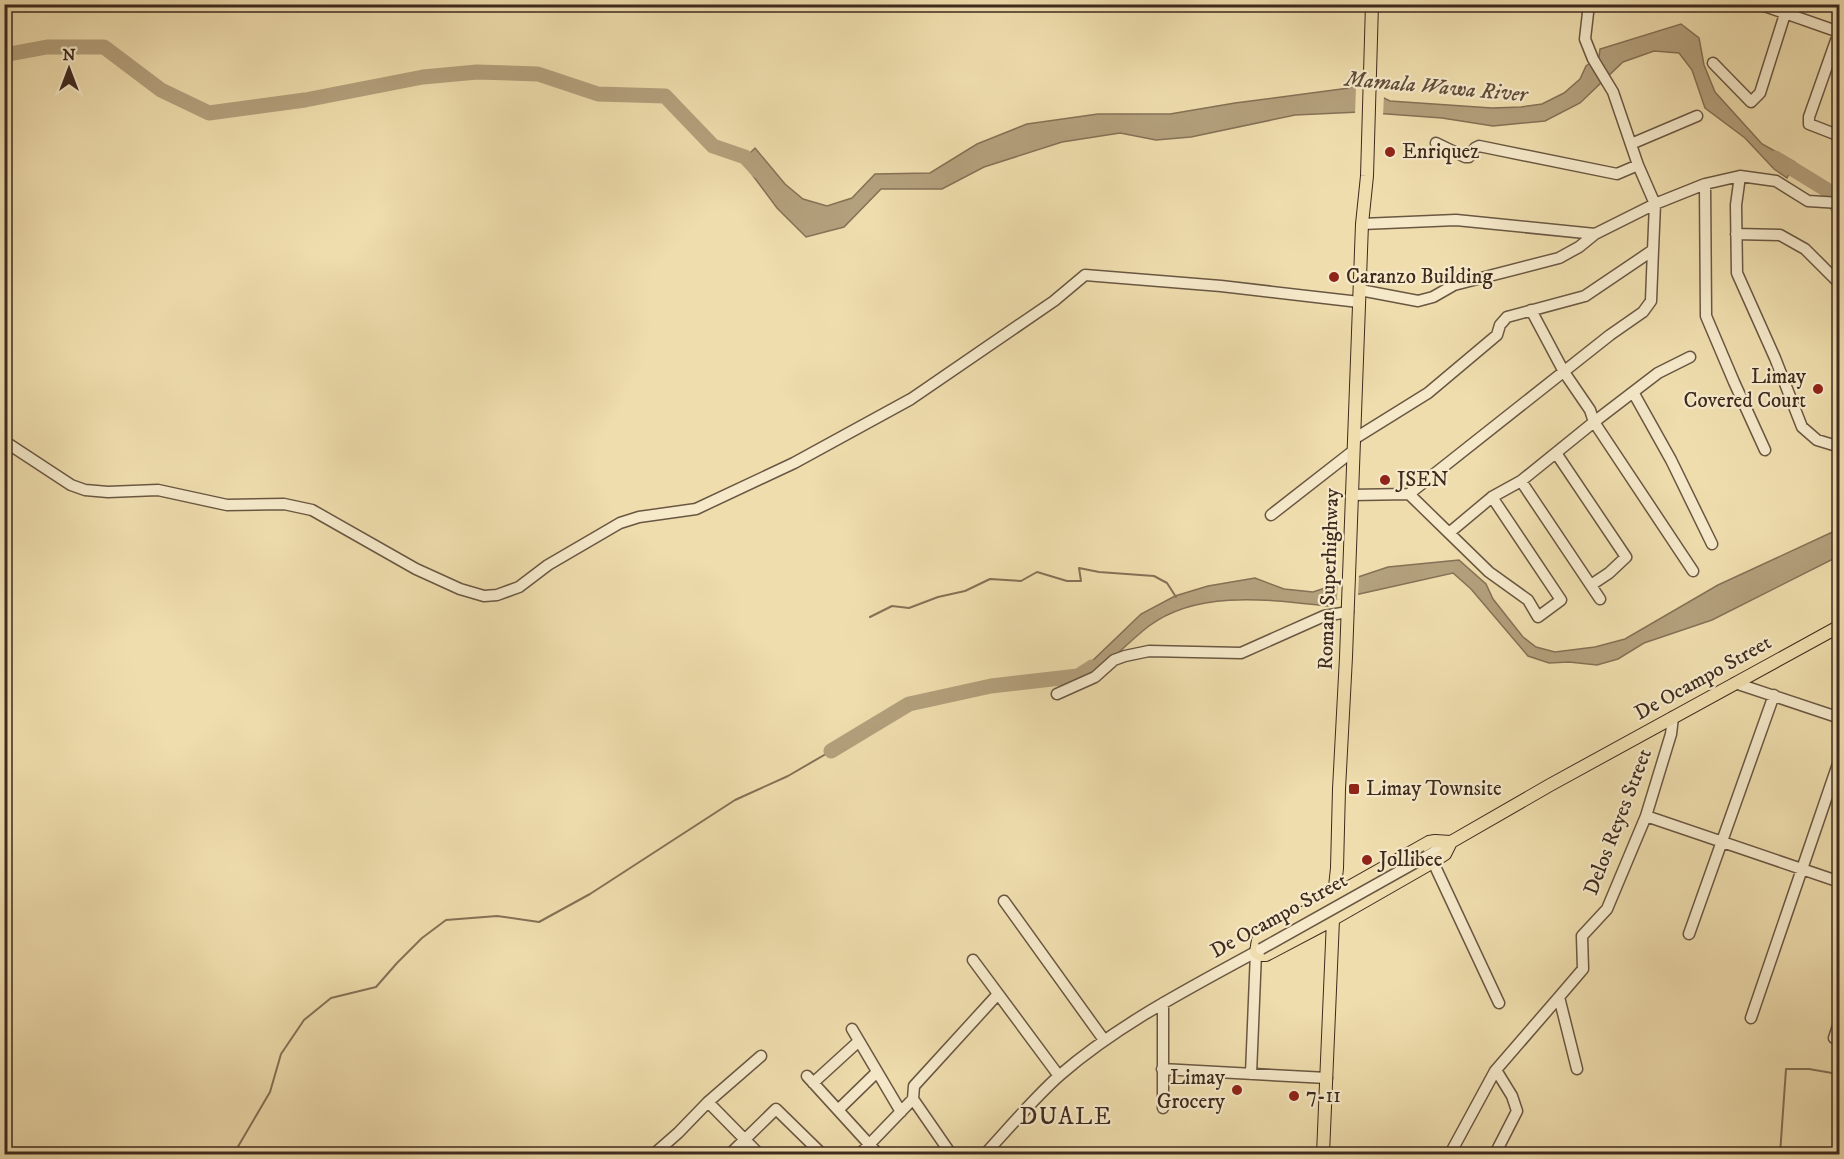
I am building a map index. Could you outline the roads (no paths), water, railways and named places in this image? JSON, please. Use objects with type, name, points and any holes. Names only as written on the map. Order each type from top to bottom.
[{"type":"main road","name":"Roman Superhighway","points":[[1323,1155],[1348,606],[1362,224],[1369,128],[1372,4]]},
{"type":"main road","name":"De Ocampo Street","points":[[1451,842],[1839,626]]},
{"type":"main road","points":[[1429,842],[1451,842],[1448,851],[1430,859],[1334,918],[1266,955],[1261,955],[1258,950],[1260,938],[1429,842]]},
{"type":"street","points":[[1351,495],[1409,494],[1643,312],[1651,301],[1655,204],[1638,165],[1613,92],[1593,59],[1585,39],[1589,4]]},
{"type":"street","points":[[1759,4],[1839,31],[1809,117],[1809,124],[1839,136]]},
{"type":"street","points":[[1713,63],[1751,102],[1760,93],[1785,14]]},
{"type":"street","points":[[1631,144],[1697,116]]},
{"type":"street","points":[[1436,143],[1465,157],[1469,157],[1475,148],[1479,147],[1617,174],[1638,165]]},
{"type":"street","points":[[1740,176],[1736,205],[1737,273],[1775,358],[1802,427],[1817,440],[1839,447]]},
{"type":"street","points":[[4,441],[71,485],[85,490],[108,492],[158,490],[227,505],[284,504],[306,508],[416,569],[460,589],[484,596],[497,595],[519,587],[548,565],[620,523],[639,517],[696,509],[794,463],[911,399],[1054,301],[1085,275],[1418,301],[1433,297],[1454,285],[1559,258],[1579,247],[1595,234],[1655,204],[1705,184],[1740,176],[1776,181],[1808,201],[1839,203]]},
{"type":"street","points":[[1705,184],[1706,316],[1765,450]]},
{"type":"street","points":[[1362,224],[1455,220],[1595,234]]},
{"type":"street","points":[[1736,234],[1780,235],[1805,249],[1839,284]]},
{"type":"street","points":[[1271,515],[1353,445],[1428,393],[1497,335],[1506,317],[1585,296],[1653,249]]},
{"type":"street","points":[[1531,310],[1564,372],[1590,410],[1594,422],[1693,571]]},
{"type":"street","points":[[1449,533],[1492,498],[1521,481],[1658,373],[1690,357]]},
{"type":"street","points":[[1633,392],[1671,460],[1712,544]]},
{"type":"street","points":[[1556,453],[1626,557],[1609,573],[1591,585]]},
{"type":"street","points":[[1521,481],[1600,599]]},
{"type":"street","points":[[1409,494],[1489,572],[1528,600],[1538,617],[1561,600],[1492,498]]},
{"type":"street","points":[[1057,694],[1095,677],[1113,660],[1125,656],[1149,651],[1240,653],[1348,606]]},
{"type":"street","points":[[1735,683],[1839,718]]},
{"type":"street","points":[[1689,934],[1774,695]]},
{"type":"street","name":"Delos Reyes Street","points":[[1559,997],[1583,969],[1582,936],[1608,909],[1646,816],[1671,734],[1673,717]]},
{"type":"street","points":[[1751,1018],[1803,870],[1839,758]]},
{"type":"street","points":[[1646,816],[1839,882]]},
{"type":"street","points":[[1430,859],[1499,1003]]},
{"type":"street","name":"De Ocampo Street","points":[[986,1155],[1059,1076],[1104,1040],[1163,1003],[1258,950],[1430,859]]},
{"type":"street","points":[[1004,901],[1104,1040]]},
{"type":"street","points":[[1251,1074],[1258,950]]},
{"type":"street","points":[[974,960],[1059,1076]]},
{"type":"street","points":[[860,1155],[913,1099],[914,1086],[998,994]]},
{"type":"street","points":[[1559,997],[1577,1069]]},
{"type":"street","points":[[1450,1155],[1496,1070],[1559,997]]},
{"type":"street","points":[[1163,1003],[1163,1108]]},
{"type":"street","points":[[1834,1038],[1839,1020]]},
{"type":"street","points":[[852,1029],[901,1112]]},
{"type":"street","points":[[859,1041],[810,1079],[878,1155]]},
{"type":"street","points":[[654,1155],[708,1102],[761,1056]]},
{"type":"street","points":[[1162,1069],[1327,1078]]},
{"type":"street","points":[[1495,1155],[1517,1111],[1512,1096],[1496,1070]]},
{"type":"street","points":[[838,1110],[877,1072]]},
{"type":"street","points":[[913,1099],[951,1155]]},
{"type":"street","points":[[708,1102],[759,1155]]},
{"type":"street","points":[[730,1155],[776,1109],[822,1155]]},
{"type":"waterway","points":[[4,55],[47,47],[104,47],[161,90],[209,113],[305,100],[423,77],[477,72],[538,74],[598,94],[665,96],[713,146],[745,157],[758,171]]},
{"type":"waterway","name":"Mamala Wawa River","points":[[1775,158],[1827,190],[1840,211]]},
{"type":"waterway","points":[[870,617],[892,606],[909,608],[938,597],[965,591],[990,579],[1021,581],[1037,572],[1067,581],[1081,581],[1079,568],[1099,572],[1154,576],[1167,583],[1176,597]]},
{"type":"waterway","points":[[831,751],[909,704],[991,686],[1078,676],[1092,667]]},
{"type":"waterway","points":[[229,1154],[236,1150],[270,1092],[281,1054],[304,1020],[331,998],[376,987],[422,938],[446,920],[497,916],[539,922],[590,894],[735,800],[788,776],[831,751]]},
{"type":"waterway","points":[[1780,1154],[1786,1069],[1840,1072]]},
{"type":"place","name":"Enriquez","points":[[1390,152]]},
{"type":"place","name":"Caranzo Building","points":[[1334,277]]},
{"type":"place","name":"Limay Covered Court","points":[[1818,389]]},
{"type":"place","name":"JSEN","points":[[1385,480]]},
{"type":"place","name":"Limay Townsite","points":[[1354,789]]},
{"type":"place","name":"Jollibee","points":[[1367,860]]},
{"type":"place","name":"Limay Grocery","points":[[1237,1090]]},
{"type":"place","name":"7-11","points":[[1294,1096]]},
{"type":"district","name":"DUALE","points":[[1066,1117]]}]
